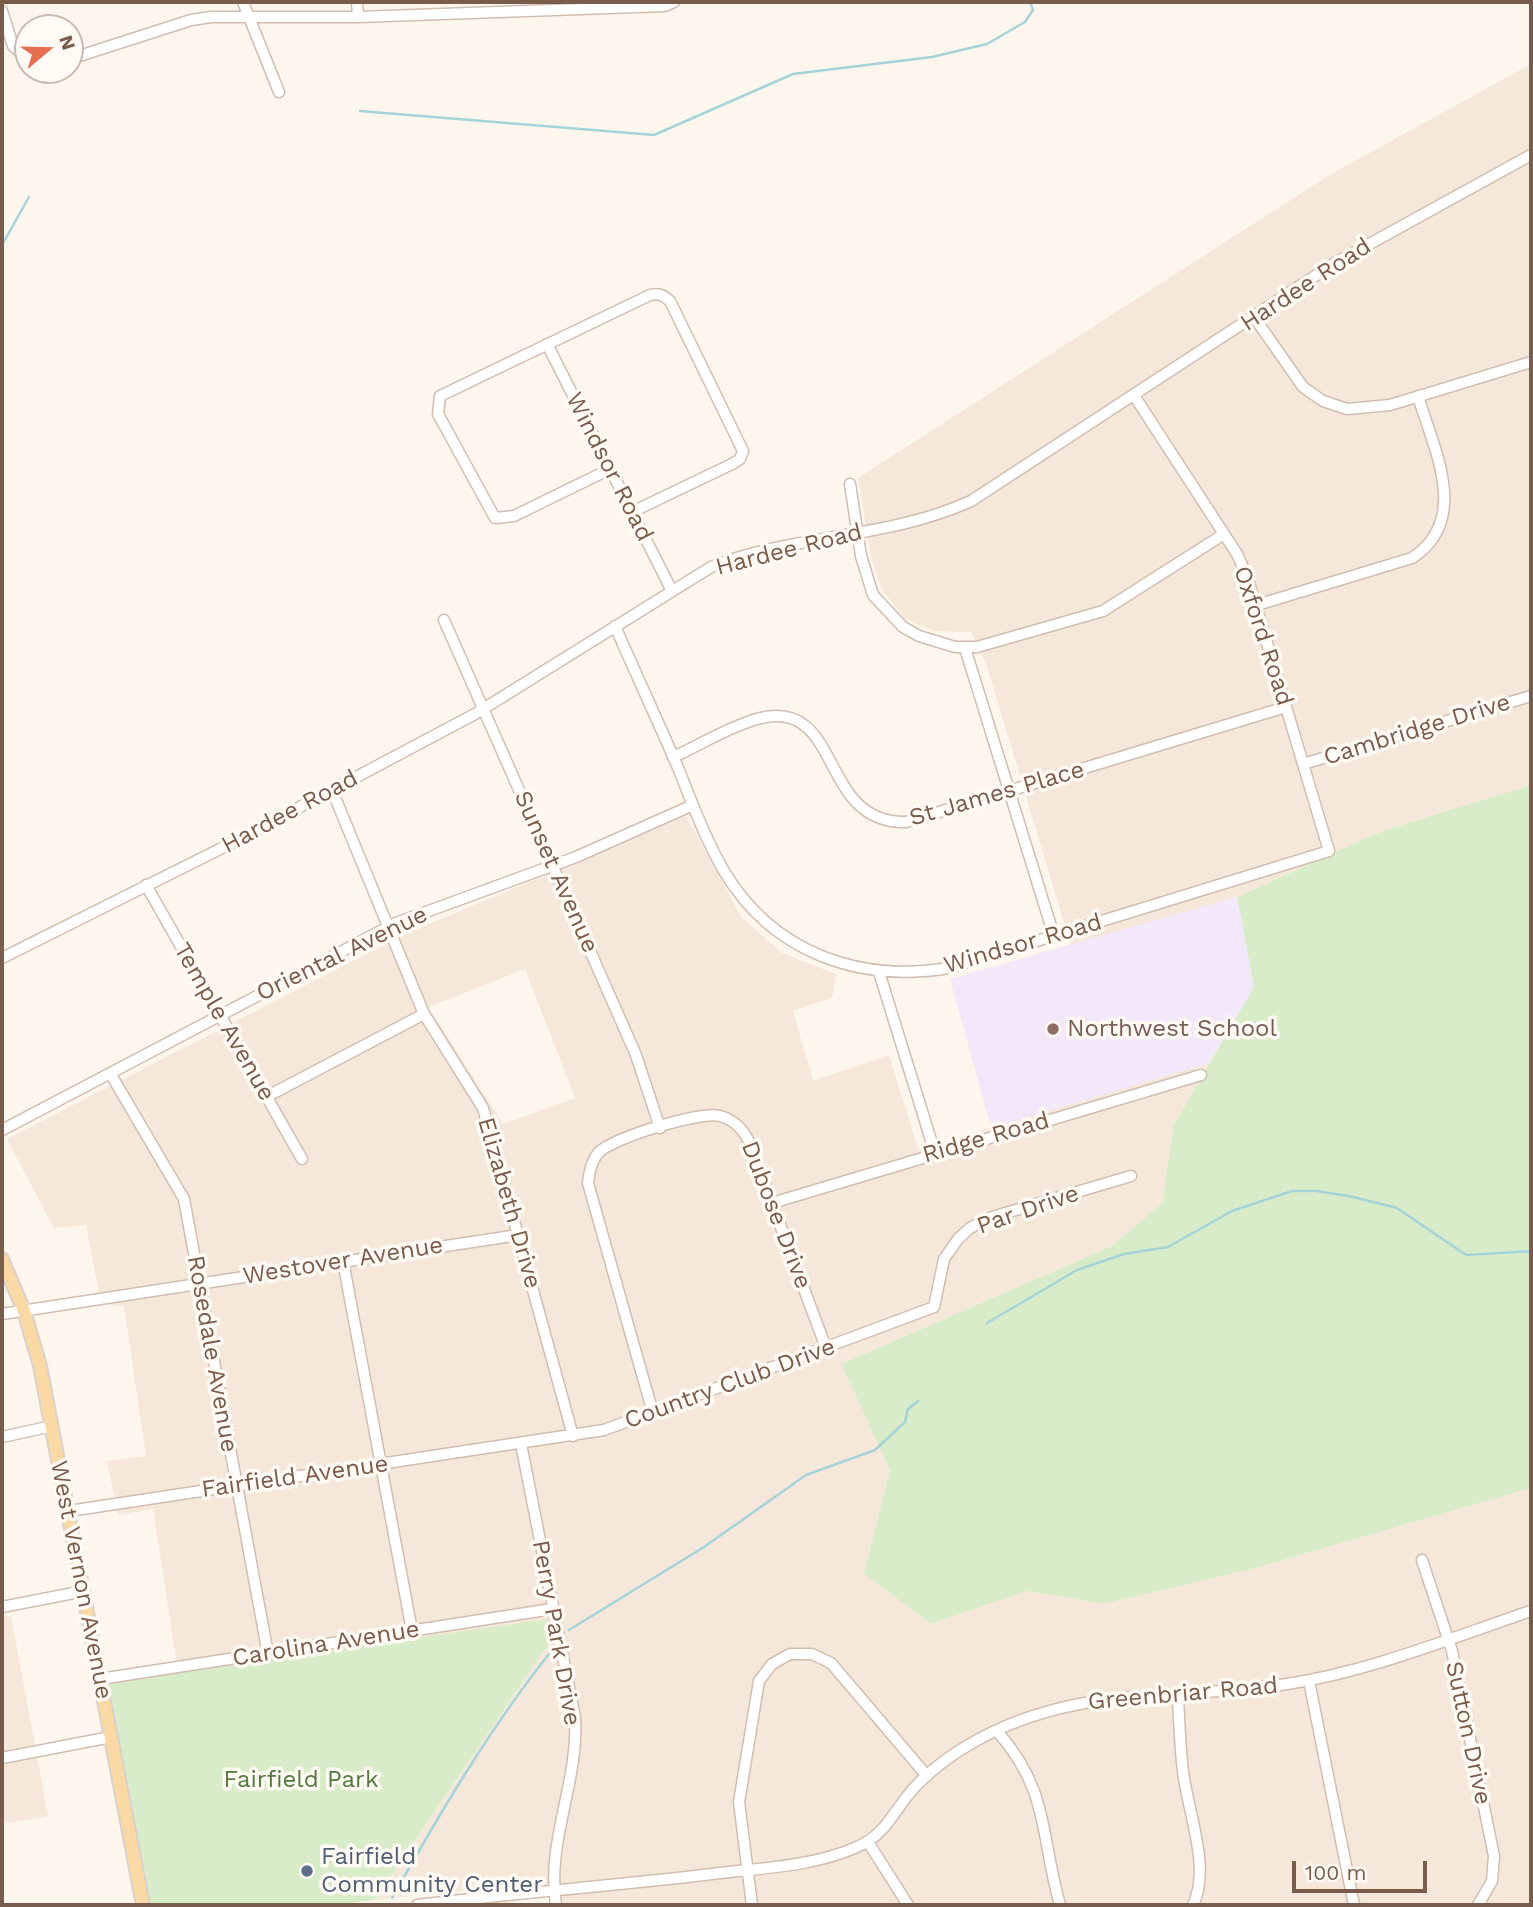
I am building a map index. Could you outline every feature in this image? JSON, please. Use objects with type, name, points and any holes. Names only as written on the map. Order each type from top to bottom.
[{"type":"main road","name":"West Vernon Avenue","points":[[2,1259],[24,1311],[40,1366],[143,1905]]},
{"type":"street","points":[[243,2],[279,92]]},
{"type":"street","points":[[357,2],[358,17]]},
{"type":"street","points":[[84,54],[191,20],[665,6],[674,2]]},
{"type":"street","points":[[2,11],[14,47]]},
{"type":"street","name":"Hardee Road","points":[[2,958],[332,790],[484,709],[672,590],[729,560],[926,520],[971,502],[1359,248],[1531,155]]},
{"type":"street","points":[[610,469],[514,516],[495,518],[438,414],[437,405],[444,392],[658,293],[670,301],[743,451],[740,459],[732,464],[632,512]]},
{"type":"street","points":[[1254,317],[1297,381],[1323,401],[1347,409],[1364,410],[1531,362]]},
{"type":"street","name":"Windsor Road","points":[[547,344],[672,590]]},
{"type":"street","points":[[1257,605],[1412,558],[1432,542],[1444,519],[1447,500],[1418,396]]},
{"type":"street","name":"Oxford Road","points":[[1135,397],[1241,561],[1257,605],[1319,817]]},
{"type":"street","points":[[850,484],[866,577],[873,595],[887,612],[919,636],[965,648],[977,647],[1103,611],[1224,534]]},
{"type":"street","name":"Sunset Avenue","points":[[444,620],[636,1055],[660,1128]]},
{"type":"street","name":"Windsor Road","points":[[615,626],[723,870],[757,914],[790,940],[825,958],[878,972],[948,968],[1329,851],[1319,817]]},
{"type":"street","points":[[965,648],[1054,936]]},
{"type":"street","name":"Cambridge Drive","points":[[1303,764],[1531,696]]},
{"type":"street","name":"St James Place","points":[[673,757],[756,719],[778,718],[799,724],[817,737],[854,803],[883,820],[906,822],[1286,707]]},
{"type":"street","name":"Elizabeth Drive","points":[[332,790],[424,1014],[483,1108],[573,1436]]},
{"type":"street","name":"Oriental Avenue","points":[[2,1130],[387,927],[553,866],[693,805]]},
{"type":"street","name":"Temple Avenue","points":[[146,885],[302,1159]]},
{"type":"street","points":[[878,972],[934,1153]]},
{"type":"street","points":[[266,1097],[424,1014]]},
{"type":"street","name":"Rosedale Avenue","points":[[110,1073],[184,1199],[268,1654]]},
{"type":"street","name":"Ridge Road","points":[[772,1203],[1201,1075]]},
{"type":"street","name":"Dubose Drive","points":[[653,1413],[588,1183],[594,1159],[606,1146],[701,1115],[731,1120],[745,1133],[827,1348]]},
{"type":"street","name":"Par Drive","points":[[934,1307],[944,1259],[958,1239],[970,1228],[992,1217],[1131,1176]]},
{"type":"street","name":"Westover Avenue","points":[[2,1314],[518,1235]]},
{"type":"street","points":[[343,1261],[412,1631]]},
{"type":"street","name":"Country Club Drive","points":[[521,1444],[604,1430],[934,1307]]},
{"type":"street","points":[[2,1437],[52,1426]]},
{"type":"street","name":"Fairfield Avenue","points":[[69,1511],[521,1444]]},
{"type":"street","name":"Perry Park Drive","points":[[521,1444],[575,1725],[558,1840],[554,1893],[556,1905]]},
{"type":"street","name":"Sutton Drive","points":[[1422,1560],[1448,1639],[1494,1856],[1492,1881],[1478,1905]]},
{"type":"street","points":[[2,1607],[84,1591]]},
{"type":"street","name":"Carolina Avenue","points":[[100,1679],[552,1609]]},
{"type":"street","name":"Greenbriar Road","points":[[416,1905],[554,1893],[822,1859],[868,1842],[888,1826],[906,1798],[927,1776],[969,1746],[1030,1717],[1082,1702],[1132,1695],[1178,1695],[1309,1681],[1365,1668],[1531,1611]]},
{"type":"street","points":[[752,1905],[739,1801],[755,1694],[762,1674],[777,1659],[805,1653],[831,1663],[927,1776]]},
{"type":"street","points":[[1309,1681],[1354,1905]]},
{"type":"street","points":[[1178,1695],[1183,1769],[1200,1865],[1199,1888],[1193,1905]]},
{"type":"street","points":[[997,1731],[1014,1750],[1034,1786],[1060,1905]]},
{"type":"street","points":[[2,1758],[111,1737]]},
{"type":"street","points":[[868,1842],[908,1905]]},
{"type":"shaded area","points":[[1531,64],[1531,785],[1382,831],[1237,897],[1071,946],[986,663],[971,632],[934,631],[905,619],[882,590],[871,557],[858,478],[1331,174]]},
{"type":"shaded area","points":[[686,816],[742,918],[782,953],[836,974],[832,998],[793,1011],[813,1081],[889,1055],[918,1149],[1209,1063],[1174,1124],[1162,1203],[1112,1246],[841,1364],[890,1470],[864,1574],[931,1624],[1026,1591],[1103,1604],[1252,1569],[1531,1488],[1531,1905],[565,1905],[544,1882],[375,1900],[551,1640],[549,1620],[178,1672],[153,1509],[118,1515],[107,1461],[146,1456],[124,1306],[101,1304],[86,1225],[54,1228],[7,1139],[401,936]],"holes":[[[525,969],[575,1098],[503,1124],[429,1007]]]},
{"type":"shaded area","points":[[1237,897],[1254,987],[1209,1063],[991,1128],[950,979]]},
{"type":"shaded area","points":[[11,1616],[48,1816],[2,1824],[2,1617]]},
{"type":"green space","points":[[1531,785],[1531,1488],[1252,1569],[1103,1604],[1026,1591],[931,1624],[864,1574],[890,1470],[841,1364],[1112,1246],[1162,1203],[1174,1124],[1254,987],[1237,897],[1382,831]]},
{"type":"green space","name":"Fairfield Park","points":[[549,1619],[551,1640],[375,1900],[334,1905],[140,1905],[101,1682]]},
{"type":"waterway","points":[[360,111],[654,135],[793,74],[932,57],[987,44],[1025,22],[1033,10],[1030,2]]},
{"type":"waterway","points":[[2,245],[29,197]]},
{"type":"waterway","points":[[987,1323],[1077,1270],[1124,1254],[1168,1247],[1232,1211],[1292,1191],[1349,1196],[1397,1208],[1466,1255],[1531,1251]]},
{"type":"waterway","points":[[569,1630],[704,1547],[806,1475],[875,1450],[905,1422],[908,1409],[918,1401]]},
{"type":"waterway","points":[[392,1898],[487,1739],[553,1649]]},
{"type":"place","name":"Northwest School","points":[[1053,1029]]},
{"type":"place","name":"Fairfield Community Center","points":[[307,1871]]}]
